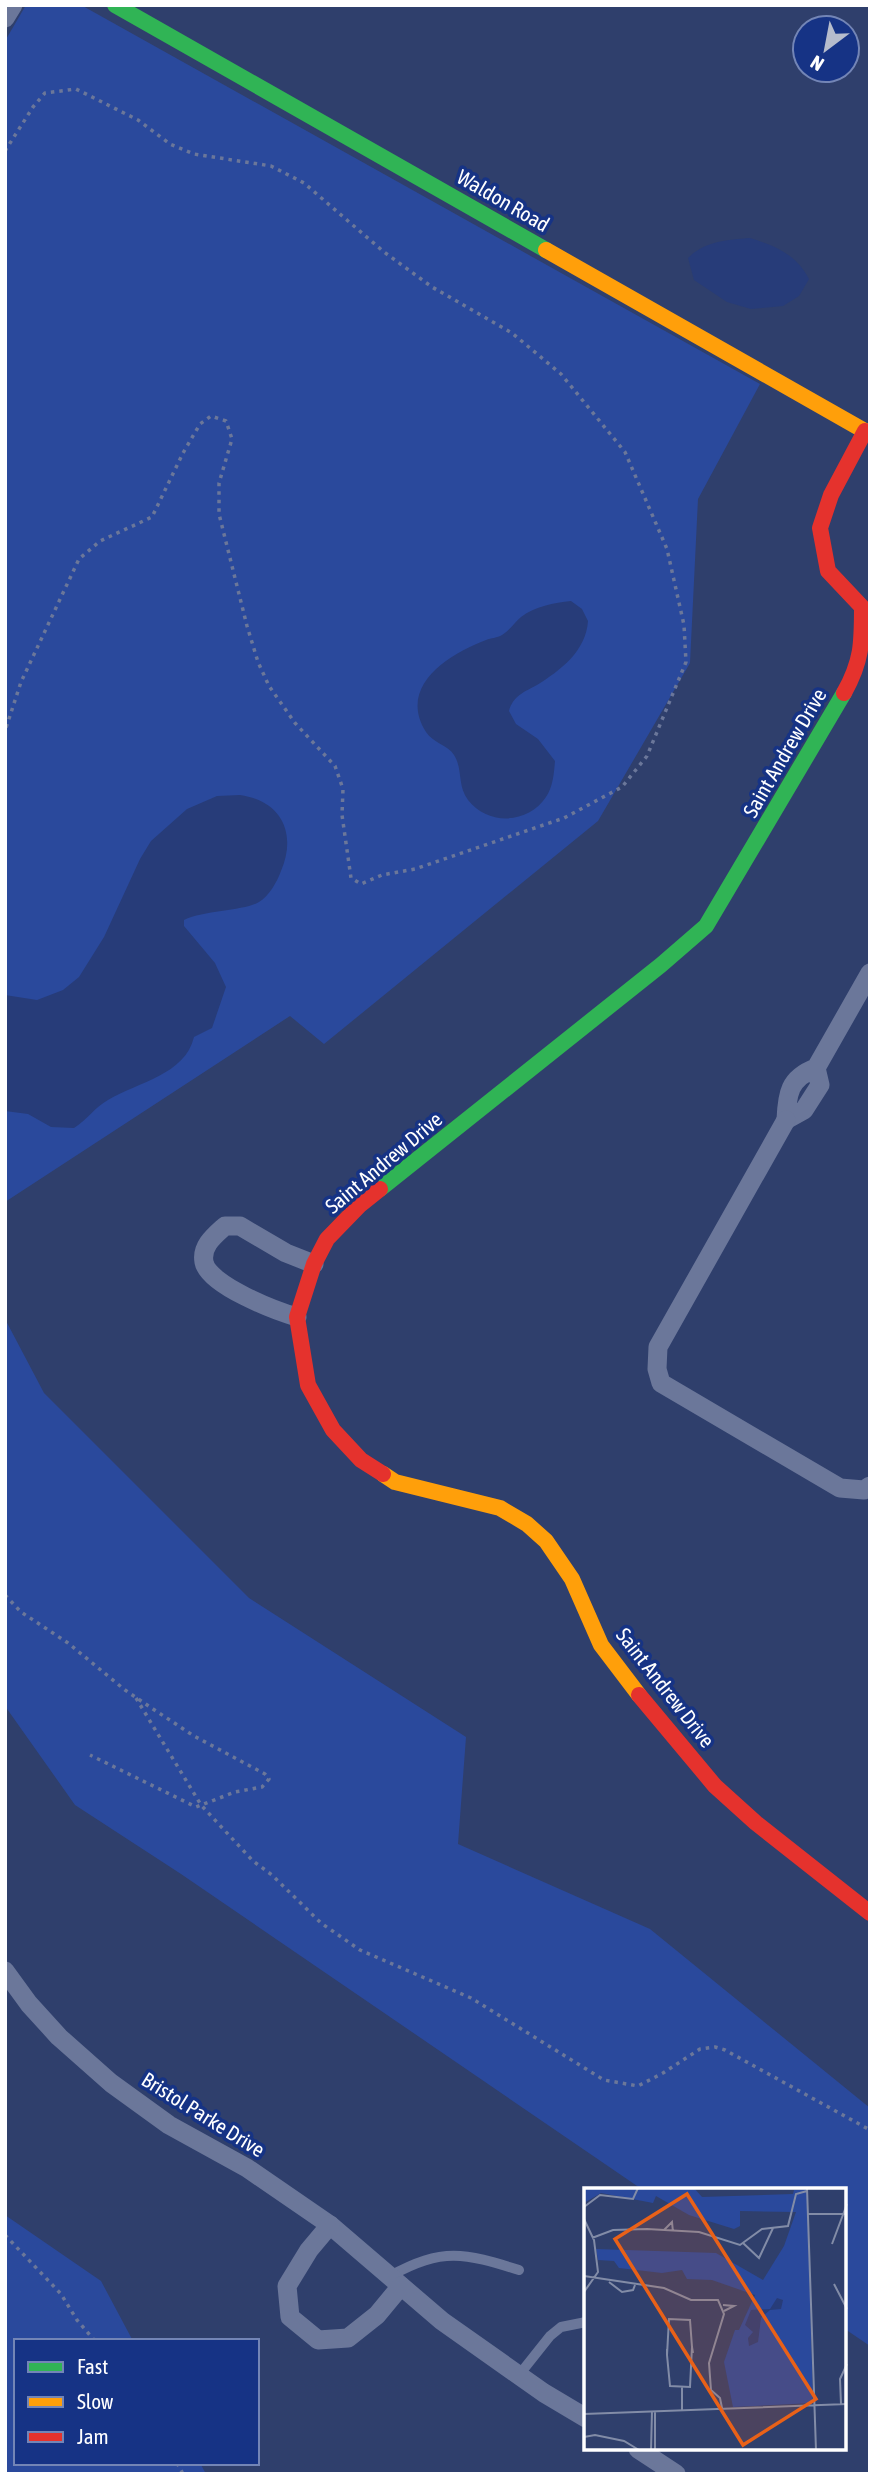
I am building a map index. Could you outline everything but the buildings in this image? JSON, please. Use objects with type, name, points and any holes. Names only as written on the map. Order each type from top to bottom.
[{"type":"street","points":[[5,18],[13,5]]},
{"type":"street","name":"Waldon Road","points":[[115,5],[867,433]]},
{"type":"street","name":"Saint Andrew Drive","points":[[867,433],[831,495],[820,528],[828,571],[862,607],[862,650],[852,679],[706,926],[661,965],[360,1205],[327,1239],[314,1264],[297,1318],[308,1385],[333,1430],[361,1460],[396,1482],[500,1508],[527,1524],[546,1541],[572,1579],[601,1644],[651,1711],[715,1786],[756,1823],[870,1913]]},
{"type":"street","points":[[870,973],[816,1068],[801,1073],[787,1096],[786,1121],[658,1347],[657,1369],[661,1383],[840,1488],[864,1490],[870,1486]]},
{"type":"street","points":[[297,1318],[274,1310],[218,1280],[205,1266],[204,1253],[209,1240],[225,1226],[240,1226],[286,1253],[314,1264]]},
{"type":"street","name":"Bristol Parke Drive","points":[[5,1971],[29,2004],[59,2037],[111,2083],[169,2125],[247,2168],[330,2225],[442,2321],[584,2417]]},
{"type":"street","points":[[330,2225],[309,2250],[287,2286],[290,2316],[318,2340],[348,2338],[377,2315],[395,2282]]},
{"type":"street","points":[[641,2451],[676,2474]]},
{"type":"lane","points":[[395,2282],[416,2262],[440,2255],[474,2256],[519,2270]]},
{"type":"lane","points":[[519,2375],[550,2336],[561,2327],[584,2322]]},
{"type":"path","points":[[5,151],[45,93],[76,89],[138,120],[170,144],[182,149],[271,166],[304,183],[384,251],[432,287],[512,333],[561,374],[625,452],[667,549],[684,625],[686,663],[647,755],[622,787],[565,818],[415,869],[382,875],[361,884],[351,878],[342,815],[343,789],[335,766],[295,723],[269,686],[258,662],[219,514],[219,483],[232,439],[226,421],[211,416],[201,424],[183,453],[167,491],[152,517],[100,541],[79,558],[21,682],[5,731]]},
{"type":"path","points":[[5,1595],[21,1612],[68,1643],[136,1698],[194,1736],[265,1773],[269,1779],[262,1787],[235,1792],[196,1807],[90,1755]]},
{"type":"path","points":[[136,1698],[201,1805],[253,1861],[272,1875],[338,1937],[360,1950],[471,1998],[604,2080],[638,2085],[663,2074],[700,2049],[715,2047],[870,2130]]},
{"type":"path","points":[[5,2235],[61,2294],[77,2320],[93,2339]]},
{"type":"shaded area","points":[[26,5],[81,5],[760,384],[698,499],[690,663],[598,821],[324,1044],[290,1016],[5,1202],[5,41]]},
{"type":"shaded area","points":[[750,238],[776,248],[791,257],[804,270],[809,279],[799,296],[783,306],[751,309],[727,302],[694,280],[688,258],[695,252],[717,242]]},
{"type":"shaded area","points":[[571,601],[582,609],[588,621],[583,642],[571,659],[520,695],[509,711],[516,724],[538,739],[555,761],[550,789],[538,806],[519,817],[497,818],[486,814],[468,800],[454,755],[426,732],[419,715],[418,700],[422,686],[443,663],[472,646],[502,635],[526,613]]},
{"type":"shaded area","points":[[240,795],[254,798],[276,812],[286,832],[286,857],[272,888],[263,899],[253,905],[184,920],[184,926],[215,963],[226,987],[212,1028],[194,1037],[189,1050],[171,1069],[108,1100],[74,1128],[51,1127],[28,1114],[5,1111],[5,995],[37,1000],[63,990],[79,977],[104,937],[151,841],[187,809],[217,796]]},
{"type":"shaded area","points":[[5,1319],[44,1393],[249,1598],[466,1737],[458,1844],[650,1929],[870,2108],[870,2346],[847,2330],[847,2188],[640,2188],[181,1874],[75,1805],[5,1706]]},
{"type":"shaded area","points":[[5,2215],[101,2281],[132,2339],[14,2339],[14,2465],[201,2465],[206,2474],[5,2474]]},
{"type":"traffic: fast","points":[[115,5],[546,250]]},
{"type":"traffic: fast","points":[[380,1189],[706,926],[844,693]]},
{"type":"traffic: slow","points":[[546,250],[870,434]]},
{"type":"traffic: slow","points":[[383,1474],[395,1482],[500,1508],[527,1524],[546,1541],[572,1579],[601,1645],[639,1695]]},
{"type":"traffic: jam","points":[[844,693],[860,652],[862,607],[828,571],[820,528],[831,495],[865,431]]},
{"type":"traffic: jam","points":[[380,1189],[327,1239],[314,1264],[297,1317],[308,1385],[333,1430],[361,1460],[383,1474]]},
{"type":"traffic: jam","points":[[639,1695],[715,1786],[756,1823],[870,1913]]}]
